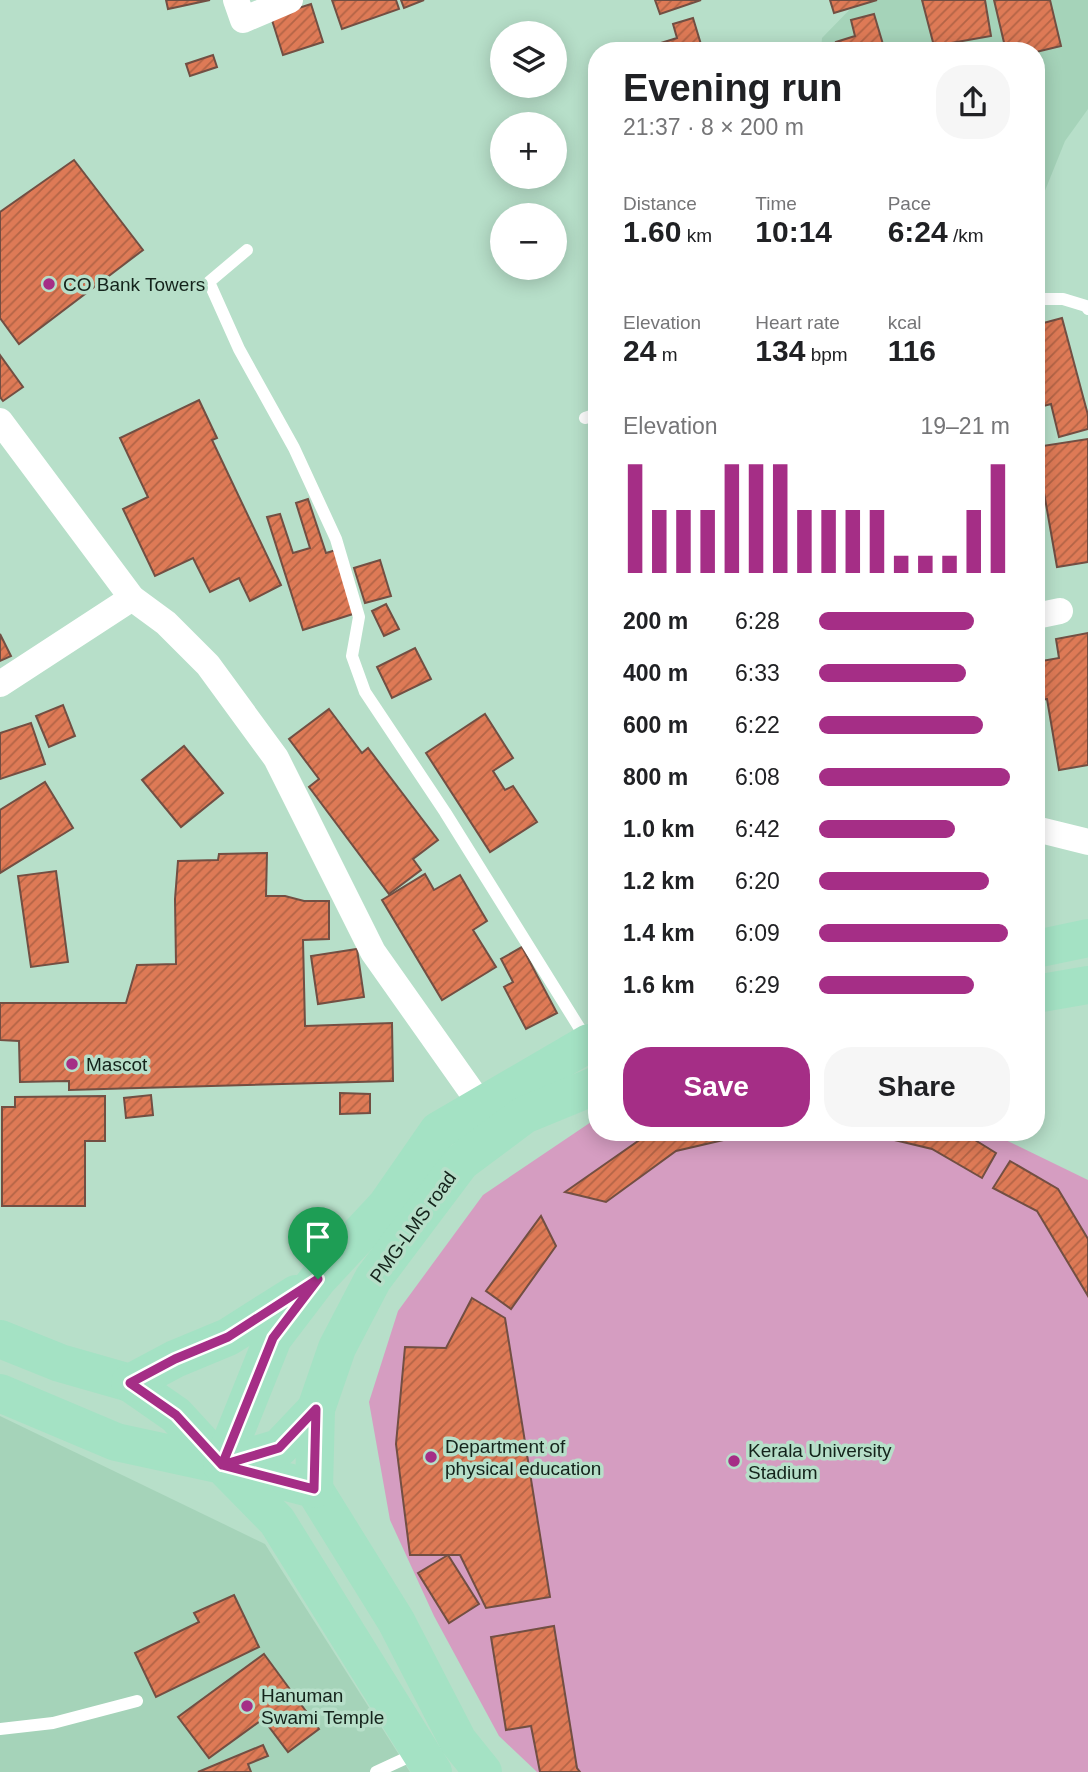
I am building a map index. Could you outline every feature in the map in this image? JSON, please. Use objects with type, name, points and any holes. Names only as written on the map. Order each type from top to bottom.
[{"type":"main road","points":[[1045,947],[1088,938]]},
{"type":"main road","points":[[1045,992],[1088,985]]},
{"type":"main road","name":"PMG-LMS road","points":[[318,1279],[386,1206],[439,1131],[588,1045]]},
{"type":"main road","name":"PMG-LMS road","points":[[222,1465],[279,1448],[316,1409],[337,1348],[373,1279],[461,1162],[524,1115],[588,1089]]},
{"type":"main road","points":[[130,1383],[175,1359],[228,1337],[318,1279]]},
{"type":"main road","points":[[222,1465],[273,1338],[318,1279]]},
{"type":"main road","points":[[0,1339],[60,1363],[130,1383],[176,1415],[277,1521],[426,1762]]},
{"type":"main road","points":[[0,1393],[116,1442],[222,1465],[314,1489]]},
{"type":"main road","points":[[316,1409],[314,1489],[396,1621],[458,1741],[483,1772]]},
{"type":"street","points":[[239,10],[290,0]]},
{"type":"street","points":[[0,421],[132,598],[166,623],[208,665],[276,758],[373,952],[481,1105]]},
{"type":"street","points":[[0,684],[132,598]]},
{"type":"street","points":[[1045,831],[1088,842]]},
{"type":"lane","points":[[247,250],[209,282],[239,349],[294,448],[336,540],[359,617],[352,656],[365,692],[588,1034]]},
{"type":"lane","points":[[1045,299],[1063,299],[1088,309]]},
{"type":"lane","points":[[0,1729],[53,1723],[137,1701]]},
{"type":"lane","points":[[376,1772],[426,1762]]},
{"type":"shaded area","points":[[859,0],[1088,0],[1088,109],[1065,141],[1045,191],[1045,42],[822,42],[822,38]]},
{"type":"shaded area","name":"Kerala University Stadium","points":[[588,1124],[588,1141],[1008,1141],[1088,1180],[1088,1772],[537,1772],[499,1736],[434,1616],[390,1520],[369,1402],[398,1311],[483,1195]]},
{"type":"shaded area","points":[[0,1416],[265,1544],[410,1772],[0,1772]]},
{"type":"building","points":[[166,0],[210,0],[168,9]]},
{"type":"building","points":[[332,0],[396,0],[399,9],[342,29]]},
{"type":"building","points":[[401,0],[424,0],[404,8]]},
{"type":"building","points":[[655,0],[701,0],[660,14]]},
{"type":"building","points":[[830,0],[877,0],[834,13]]},
{"type":"building","points":[[922,0],[985,0],[991,36],[957,42],[933,42]]},
{"type":"building","points":[[994,0],[1050,0],[1061,46],[1045,50],[1045,42],[1004,42]]},
{"type":"building","points":[[311,4],[323,42],[283,55],[271,17]]},
{"type":"building","points":[[874,14],[882,42],[836,42],[855,36],[851,20]]},
{"type":"building","points":[[693,18],[700,42],[664,42],[677,38],[673,24]]},
{"type":"building","points":[[213,55],[217,67],[190,76],[186,64]]},
{"type":"building","name":"CO Bank Towers","points":[[74,160],[143,250],[19,344],[0,318],[0,212]]},
{"type":"building","points":[[1062,318],[1088,415],[1088,429],[1059,437],[1051,404],[1045,406],[1045,323]]},
{"type":"building","points":[[0,355],[23,387],[3,401],[0,397]]},
{"type":"building","points":[[199,400],[217,438],[212,440],[281,585],[250,601],[239,578],[210,592],[193,558],[155,576],[123,509],[148,497],[120,438]]},
{"type":"building","points":[[1088,439],[1088,562],[1057,567],[1045,498],[1045,446]]},
{"type":"building","points":[[308,499],[326,553],[336,550],[356,613],[303,630],[267,517],[280,514],[293,553],[310,548],[296,503]]},
{"type":"building","points":[[380,560],[391,596],[365,603],[354,568]]},
{"type":"building","points":[[386,604],[399,629],[384,636],[372,611]]},
{"type":"building","points":[[1088,633],[1088,765],[1059,770],[1045,699],[1045,660],[1059,658],[1056,639]]},
{"type":"building","points":[[0,634],[11,656],[0,661]]},
{"type":"building","points":[[415,648],[431,679],[392,698],[377,667]]},
{"type":"building","points":[[63,705],[75,736],[49,747],[36,716]]},
{"type":"building","points":[[329,709],[362,753],[368,748],[438,840],[413,859],[421,870],[389,894],[309,787],[319,779],[289,739]]},
{"type":"building","points":[[485,714],[513,758],[493,771],[505,790],[513,786],[537,822],[490,852],[426,753]]},
{"type":"building","points":[[31,723],[45,764],[0,779],[0,733]]},
{"type":"building","points":[[184,746],[223,793],[181,827],[142,780]]},
{"type":"building","points":[[45,782],[73,828],[0,873],[0,810]]},
{"type":"building","points":[[267,853],[266,896],[329,901],[329,939],[303,940],[305,1026],[392,1023],[393,1081],[69,1090],[69,1081],[20,1082],[19,1041],[0,1040],[0,1003],[126,1003],[137,965],[176,964],[175,899],[178,861],[218,860],[219,854]]},
{"type":"building","points":[[56,871],[68,962],[31,967],[18,876]]},
{"type":"building","points":[[425,874],[434,890],[460,875],[487,921],[473,930],[496,967],[442,1000],[382,900]]},
{"type":"building","points":[[522,947],[557,1013],[526,1029],[504,987],[513,982],[501,959]]},
{"type":"building","points":[[357,949],[364,997],[318,1004],[311,956]]},
{"type":"building","points":[[340,1093],[370,1094],[370,1113],[340,1114]]},
{"type":"building","points":[[151,1095],[153,1115],[126,1118],[124,1098]]},
{"type":"building","points":[[105,1096],[105,1141],[85,1141],[85,1206],[2,1206],[2,1107],[15,1107],[15,1097]]},
{"type":"building","points":[[638,1141],[719,1141],[676,1151],[606,1202],[565,1192]]},
{"type":"building","points":[[899,1141],[977,1141],[996,1153],[982,1178],[932,1149]]},
{"type":"building","points":[[1010,1161],[1058,1189],[1088,1239],[1088,1296],[1037,1211],[993,1188]]},
{"type":"building","points":[[541,1216],[556,1246],[511,1309],[486,1291]]},
{"type":"building","points":[[472,1298],[505,1318],[550,1597],[486,1608],[460,1555],[410,1555],[396,1444],[405,1347],[446,1348]]},
{"type":"building","points":[[448,1555],[479,1604],[449,1623],[418,1573]]},
{"type":"building","points":[[234,1595],[259,1647],[156,1697],[135,1653],[199,1622],[194,1613]]},
{"type":"building","points":[[554,1626],[577,1768],[580,1772],[540,1772],[531,1726],[506,1730],[491,1637]]},
{"type":"building","name":"Hanuman Swami Temple","points":[[264,1654],[319,1729],[288,1752],[263,1719],[209,1758],[178,1717]]},
{"type":"building","points":[[263,1745],[268,1756],[248,1764],[251,1772],[198,1772]]},
{"type":"place","name":"CO Bank Towers","points":[[49,284]]},
{"type":"place","name":"Mascot","points":[[72,1064]]},
{"type":"place","name":"Department of physical education","points":[[431,1457]]},
{"type":"place","name":"Kerala University Stadium","points":[[734,1461]]},
{"type":"place","name":"Hanuman Swami Temple","points":[[247,1706]]},
{"type":"route","points":[[318,1279],[228,1337],[175,1359],[130,1383],[176,1415],[222,1465],[314,1489],[316,1409],[279,1448],[222,1465],[273,1338],[318,1279]]}]
